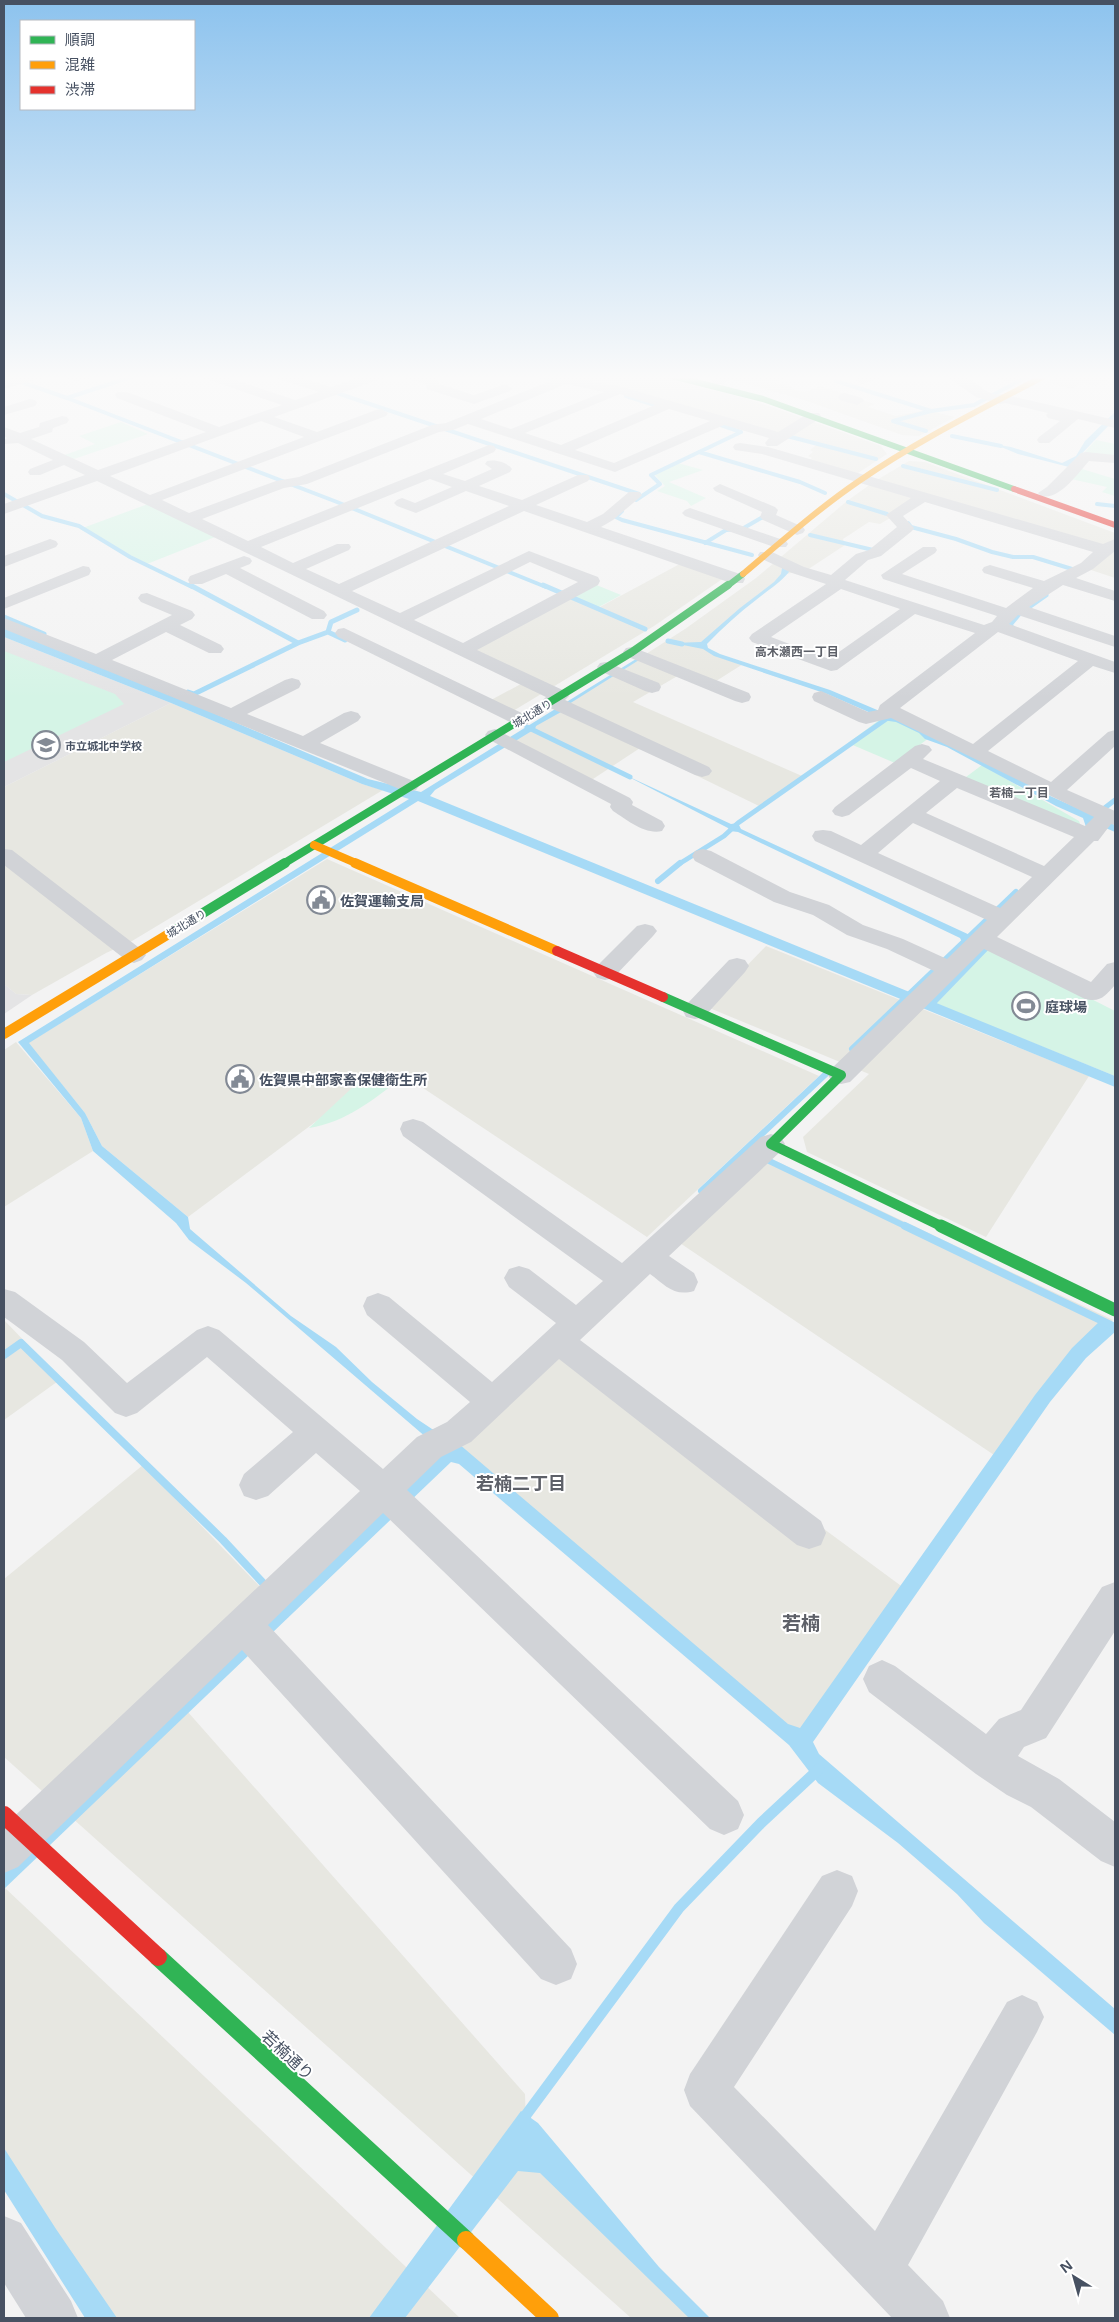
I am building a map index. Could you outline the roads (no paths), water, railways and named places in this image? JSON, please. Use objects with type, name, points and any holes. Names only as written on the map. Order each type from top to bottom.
[{"type":"main road","name":"城北通り","points":[[4,1034],[134,955],[319,848],[392,796],[504,739],[521,720],[560,703],[614,671],[632,652],[683,619],[737,579],[858,482]]},
{"type":"main road","points":[[1006,482],[1115,518]]},
{"type":"main road","points":[[1050,498],[1115,525]]},
{"type":"main road","points":[[319,848],[833,1071],[771,1144],[1115,1310]]},
{"type":"main road","name":"若楠通り","points":[[20,1839],[550,2318]]},
{"type":"street","points":[[15,505],[79,482]]},
{"type":"street","points":[[111,482],[463,650],[560,703],[702,771]]},
{"type":"street","points":[[149,500],[197,482]]},
{"type":"street","points":[[189,520],[291,482]]},
{"type":"street","points":[[196,580],[227,568],[254,551],[347,506],[408,482]]},
{"type":"street","points":[[455,482],[737,579]]},
{"type":"street","points":[[402,503],[416,508],[474,482]]},
{"type":"street","points":[[338,591],[574,482]]},
{"type":"street","points":[[873,482],[1021,525],[1110,547]]},
{"type":"street","points":[[1021,525],[1050,498],[1052,490],[1060,482]]},
{"type":"street","points":[[720,488],[770,510],[768,516],[797,530]]},
{"type":"street","points":[[588,528],[608,516],[634,495]]},
{"type":"street","points":[[914,607],[831,666],[758,638],[836,582],[862,557],[875,554],[906,528],[894,515],[923,497]]},
{"type":"street","points":[[690,513],[780,544]]},
{"type":"street","points":[[4,562],[50,544]]},
{"type":"street","points":[[292,569],[343,547]]},
{"type":"street","points":[[884,714],[887,709],[1046,587],[1067,581],[1110,547]]},
{"type":"street","points":[[929,550],[889,574],[1007,618],[1115,668]]},
{"type":"street","points":[[766,555],[798,570],[914,607],[1007,618],[1115,642]]},
{"type":"street","points":[[399,620],[530,556],[592,581],[463,650]]},
{"type":"street","points":[[227,568],[318,615]]},
{"type":"street","points":[[990,570],[1046,587]]},
{"type":"street","points":[[4,604],[83,571]]},
{"type":"street","points":[[1067,581],[1115,596]]},
{"type":"street","points":[[102,658],[186,615],[147,598]]},
{"type":"street","points":[[4,623],[102,658],[304,744],[409,786]]},
{"type":"street","points":[[166,626],[215,649]]},
{"type":"street","points":[[344,633],[521,720]]},
{"type":"street","points":[[632,652],[742,697]]},
{"type":"street","points":[[976,752],[1092,659]]},
{"type":"street","points":[[614,671],[652,687]]},
{"type":"street","points":[[233,714],[292,684]]},
{"type":"street","points":[[821,697],[866,718],[884,714],[935,740],[976,752],[1053,791],[1100,828]]},
{"type":"street","points":[[304,744],[351,717]]},
{"type":"street","points":[[1053,791],[1115,736]]},
{"type":"street","points":[[504,739],[623,802],[620,807],[654,826]]},
{"type":"street","points":[[842,811],[935,740]]},
{"type":"street","points":[[908,760],[954,780],[1100,828]]},
{"type":"street","points":[[864,853],[954,780]]},
{"type":"street","points":[[912,815],[1040,872]]},
{"type":"street","points":[[833,1071],[916,1001],[940,965],[977,943],[995,914],[1040,872],[1100,828]]},
{"type":"street","points":[[823,836],[995,914]]},
{"type":"street","points":[[4,855],[134,955]]},
{"type":"street","points":[[703,856],[782,897],[821,910],[855,930],[940,965]]},
{"type":"street","points":[[605,972],[645,931]]},
{"type":"street","points":[[977,943],[1094,993],[1115,970]]},
{"type":"street","points":[[695,1011],[737,966]]},
{"type":"street","points":[[413,1129],[615,1274]]},
{"type":"street","points":[[20,1839],[254,1638],[395,1502],[444,1440],[484,1394],[566,1325],[615,1274],[650,1257],[771,1144]]},
{"type":"street","points":[[650,1257],[683,1282]]},
{"type":"street","points":[[519,1278],[566,1325],[808,1533]]},
{"type":"street","points":[[4,1301],[73,1351],[126,1403],[208,1339],[395,1502],[724,1815]]},
{"type":"street","points":[[378,1306],[484,1394]]},
{"type":"street","points":[[256,1485],[316,1432]]},
{"type":"street","points":[[990,1760],[1012,1732],[1032,1725],[1115,1599]]},
{"type":"street","points":[[254,1638],[556,1964]]},
{"type":"street","points":[[882,1678],[990,1760],[1021,1781],[1045,1793],[1115,1846]]},
{"type":"street","points":[[837,1891],[706,2090],[926,2318]]},
{"type":"street","points":[[879,2270],[1022,2017]]},
{"type":"street","points":[[4,2240],[54,2318]]},
{"type":"water","points":[[787,567],[789,572],[725,626],[707,644],[708,648],[720,654],[830,690],[889,715],[998,767],[1048,795],[1115,825],[1115,832],[1094,823],[1086,827],[1083,818],[1056,806],[947,747],[925,739],[919,733],[896,722],[882,720],[880,717],[827,694],[714,656],[703,649],[673,643],[701,642],[740,608],[774,582],[781,574],[782,568]]},
{"type":"water","points":[[4,628],[183,700],[368,779],[421,792],[636,659],[639,660],[569,704],[561,712],[536,726],[535,729],[435,790],[430,796],[1115,1076],[1115,1087],[418,801],[29,1043],[85,1113],[102,1146],[188,1217],[190,1229],[291,1316],[336,1347],[372,1382],[417,1419],[432,1429],[440,1429],[459,1444],[788,1724],[800,1728],[1035,1395],[1072,1348],[1101,1320],[1115,1327],[1115,1332],[1086,1358],[1050,1402],[813,1742],[819,1754],[1115,2009],[1115,2035],[984,1923],[957,1894],[898,1843],[818,1783],[789,1745],[459,1464],[451,1462],[4,1889],[4,1873],[70,1809],[427,1438],[246,1283],[189,1240],[176,1223],[93,1151],[81,1118],[18,1042],[409,799],[362,784],[171,703],[4,637]]},
{"type":"water","points":[[623,774],[731,824],[738,823],[741,829],[972,936],[967,942],[962,942],[960,938],[738,832],[730,831],[728,828]]},
{"type":"water","points":[[521,2111],[538,2123],[659,2267],[710,2318],[689,2318],[540,2173],[518,2171],[405,2318],[369,2318]]},
{"type":"water","points":[[4,2148],[56,2229],[117,2318],[85,2318],[4,2190]]},
{"type":"waterway","points":[[286,482],[546,587]]},
{"type":"waterway","points":[[604,482],[639,494]]},
{"type":"waterway","points":[[636,500],[660,484],[658,482]]},
{"type":"waterway","points":[[801,482],[825,493]]},
{"type":"waterway","points":[[967,482],[997,490]]},
{"type":"waterway","points":[[4,494],[42,516],[79,526],[130,557],[192,587]]},
{"type":"waterway","points":[[848,502],[887,514]]},
{"type":"waterway","points":[[1097,504],[1115,506]]},
{"type":"waterway","points":[[622,511],[616,517],[706,543]]},
{"type":"waterway","points":[[706,543],[726,530],[742,529],[761,518],[770,516]]},
{"type":"waterway","points":[[908,523],[911,527],[956,539],[992,552],[1013,557],[1033,557],[1072,569]]},
{"type":"waterway","points":[[810,535],[873,550],[876,548]]},
{"type":"waterway","points":[[706,543],[752,555]]},
{"type":"waterway","points":[[190,585],[298,643]]},
{"type":"waterway","points":[[543,585],[645,629]]},
{"type":"waterway","points":[[1013,628],[1009,626],[1019,614],[1046,595]]},
{"type":"waterway","points":[[328,632],[331,622],[357,610]]},
{"type":"waterway","points":[[4,617],[44,634]]},
{"type":"waterway","points":[[298,643],[328,632]]},
{"type":"waterway","points":[[328,632],[345,640]]},
{"type":"waterway","points":[[668,641],[682,644]]},
{"type":"waterway","points":[[188,692],[194,694],[298,643]]},
{"type":"waterway","points":[[679,864],[724,836],[738,823],[889,717]]},
{"type":"waterway","points":[[527,727],[630,777]]},
{"type":"waterway","points":[[1102,810],[1115,800]]},
{"type":"waterway","points":[[658,881],[680,863]]},
{"type":"waterway","points":[[852,1049],[1016,892]]},
{"type":"waterway","points":[[930,1006],[987,947],[983,945]]},
{"type":"waterway","points":[[701,1191],[828,1072]]},
{"type":"waterway","points":[[765,1159],[907,1227]]},
{"type":"waterway","points":[[905,1226],[1115,1327]]},
{"type":"waterway","points":[[4,1355],[21,1343],[223,1540],[263,1583]]},
{"type":"waterway","points":[[524,2124],[526,2115],[679,1908],[761,1823],[819,1769]]},
{"type":"place","name":"市立城北中学校","points":[[46,745]]},
{"type":"place","name":"佐賀運輸支局","points":[[321,900]]},
{"type":"place","name":"庭球場","points":[[1026,1006]]},
{"type":"place","name":"佐賀県中部家畜保健衛生所","points":[[240,1079]]},
{"type":"district","name":"高木瀬西一丁目","points":[[797,651]]},
{"type":"district","name":"若楠一丁目","points":[[1019,792]]},
{"type":"district","name":"若楠二丁目","points":[[521,1483]]},
{"type":"district","name":"若楠","points":[[801,1623]]}]
